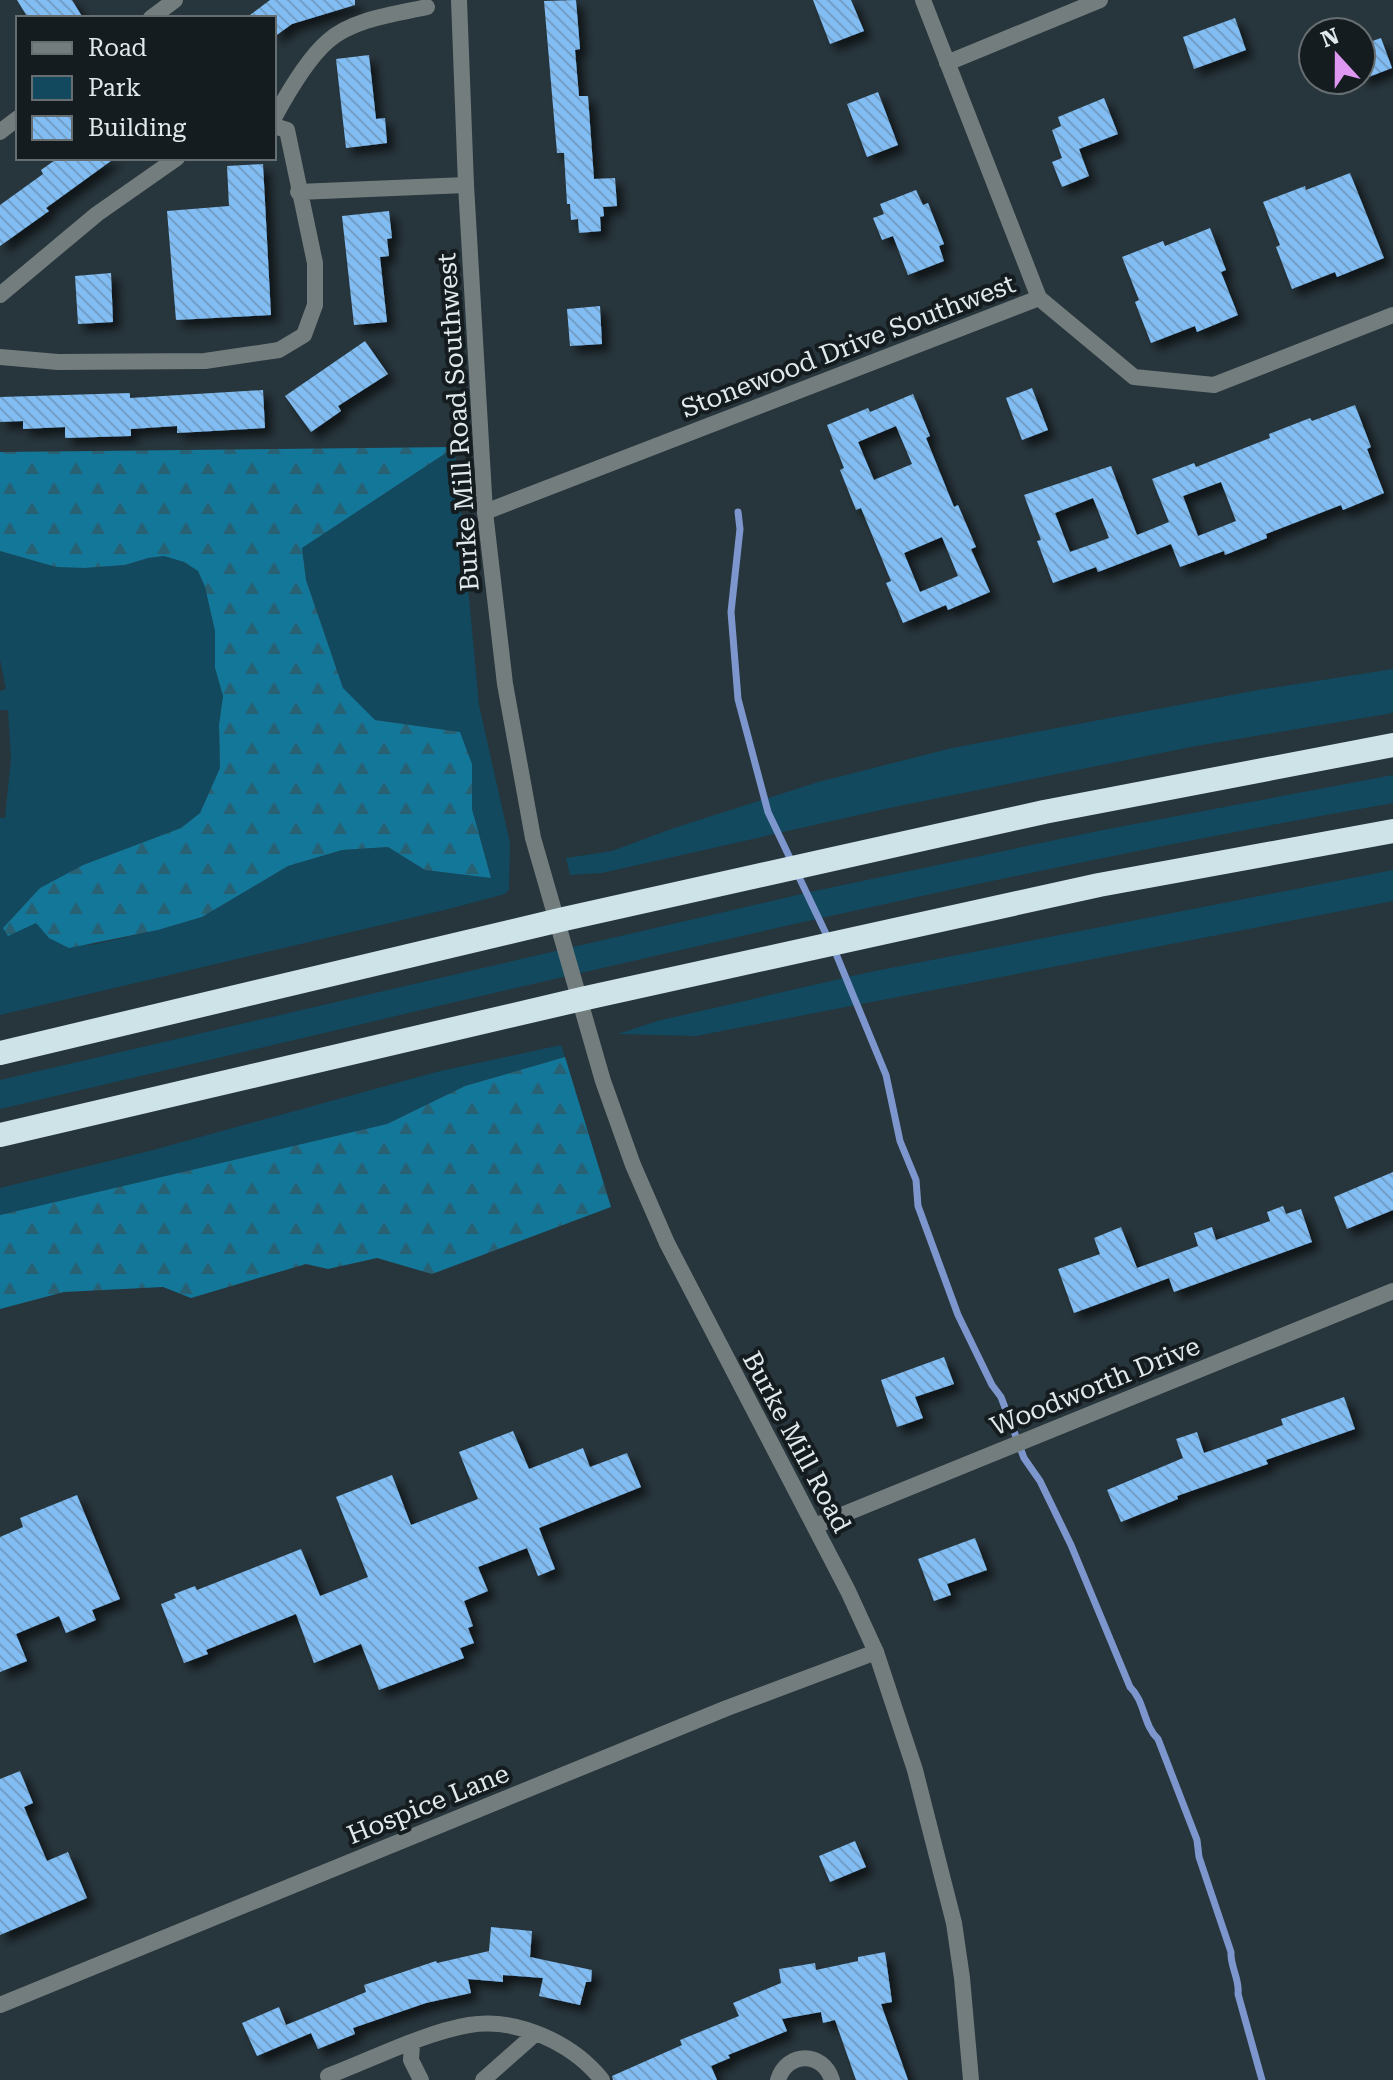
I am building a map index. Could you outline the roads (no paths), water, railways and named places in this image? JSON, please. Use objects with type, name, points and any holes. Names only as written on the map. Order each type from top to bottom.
[{"type":"highway","points":[[0,1053],[564,919],[985,825],[1393,745]]},
{"type":"highway","points":[[0,1135],[586,998],[1084,889],[1393,831]]},
{"type":"street","points":[[154,16],[175,0]]},
{"type":"street","name":"Burke Mill Road Southwest","points":[[459,0],[485,512],[505,684],[533,838]]},
{"type":"street","points":[[923,0],[1039,298]]},
{"type":"street","points":[[947,63],[1100,0]]},
{"type":"street","points":[[276,114],[328,41],[361,24],[427,7]]},
{"type":"street","points":[[0,132],[16,120]]},
{"type":"street","points":[[0,357],[58,362],[205,361],[279,350],[304,335],[315,305],[315,263],[287,130],[276,127]]},
{"type":"street","points":[[0,295],[97,214],[174,160]]},
{"type":"street","points":[[298,192],[466,185]]},
{"type":"street","name":"Stonewood Drive Southwest","points":[[485,512],[1039,298],[1134,377],[1214,385],[1393,315]]},
{"type":"street","name":"Burke Mill Road","points":[[533,838],[603,1081],[633,1165],[667,1243],[815,1526],[876,1652],[915,1770],[951,1908],[962,1978],[971,2080]]},
{"type":"street","name":"Woodworth Drive","points":[[815,1526],[1393,1291]]},
{"type":"street","name":"Hospice Lane","points":[[0,2005],[713,1714],[876,1652]]},
{"type":"street","points":[[328,2076],[471,2025],[502,2025],[535,2034],[573,2052],[602,2080]]},
{"type":"street","points":[[483,2080],[535,2034]]},
{"type":"street","points":[[412,2044],[411,2060],[421,2080]]},
{"type":"street","points":[[774,2078],[789,2062],[807,2057],[824,2065],[832,2080]]},
{"type":"waterway","points":[[738,512],[740,529],[731,612],[738,699],[768,812],[828,938]]},
{"type":"waterway","points":[[834,949],[886,1075],[900,1141],[916,1180],[918,1206],[958,1315],[1001,1397],[1024,1458],[1040,1481],[1071,1545],[1130,1687],[1158,1739],[1197,1840],[1199,1857],[1231,1952],[1238,1994],[1262,2080]]}]
